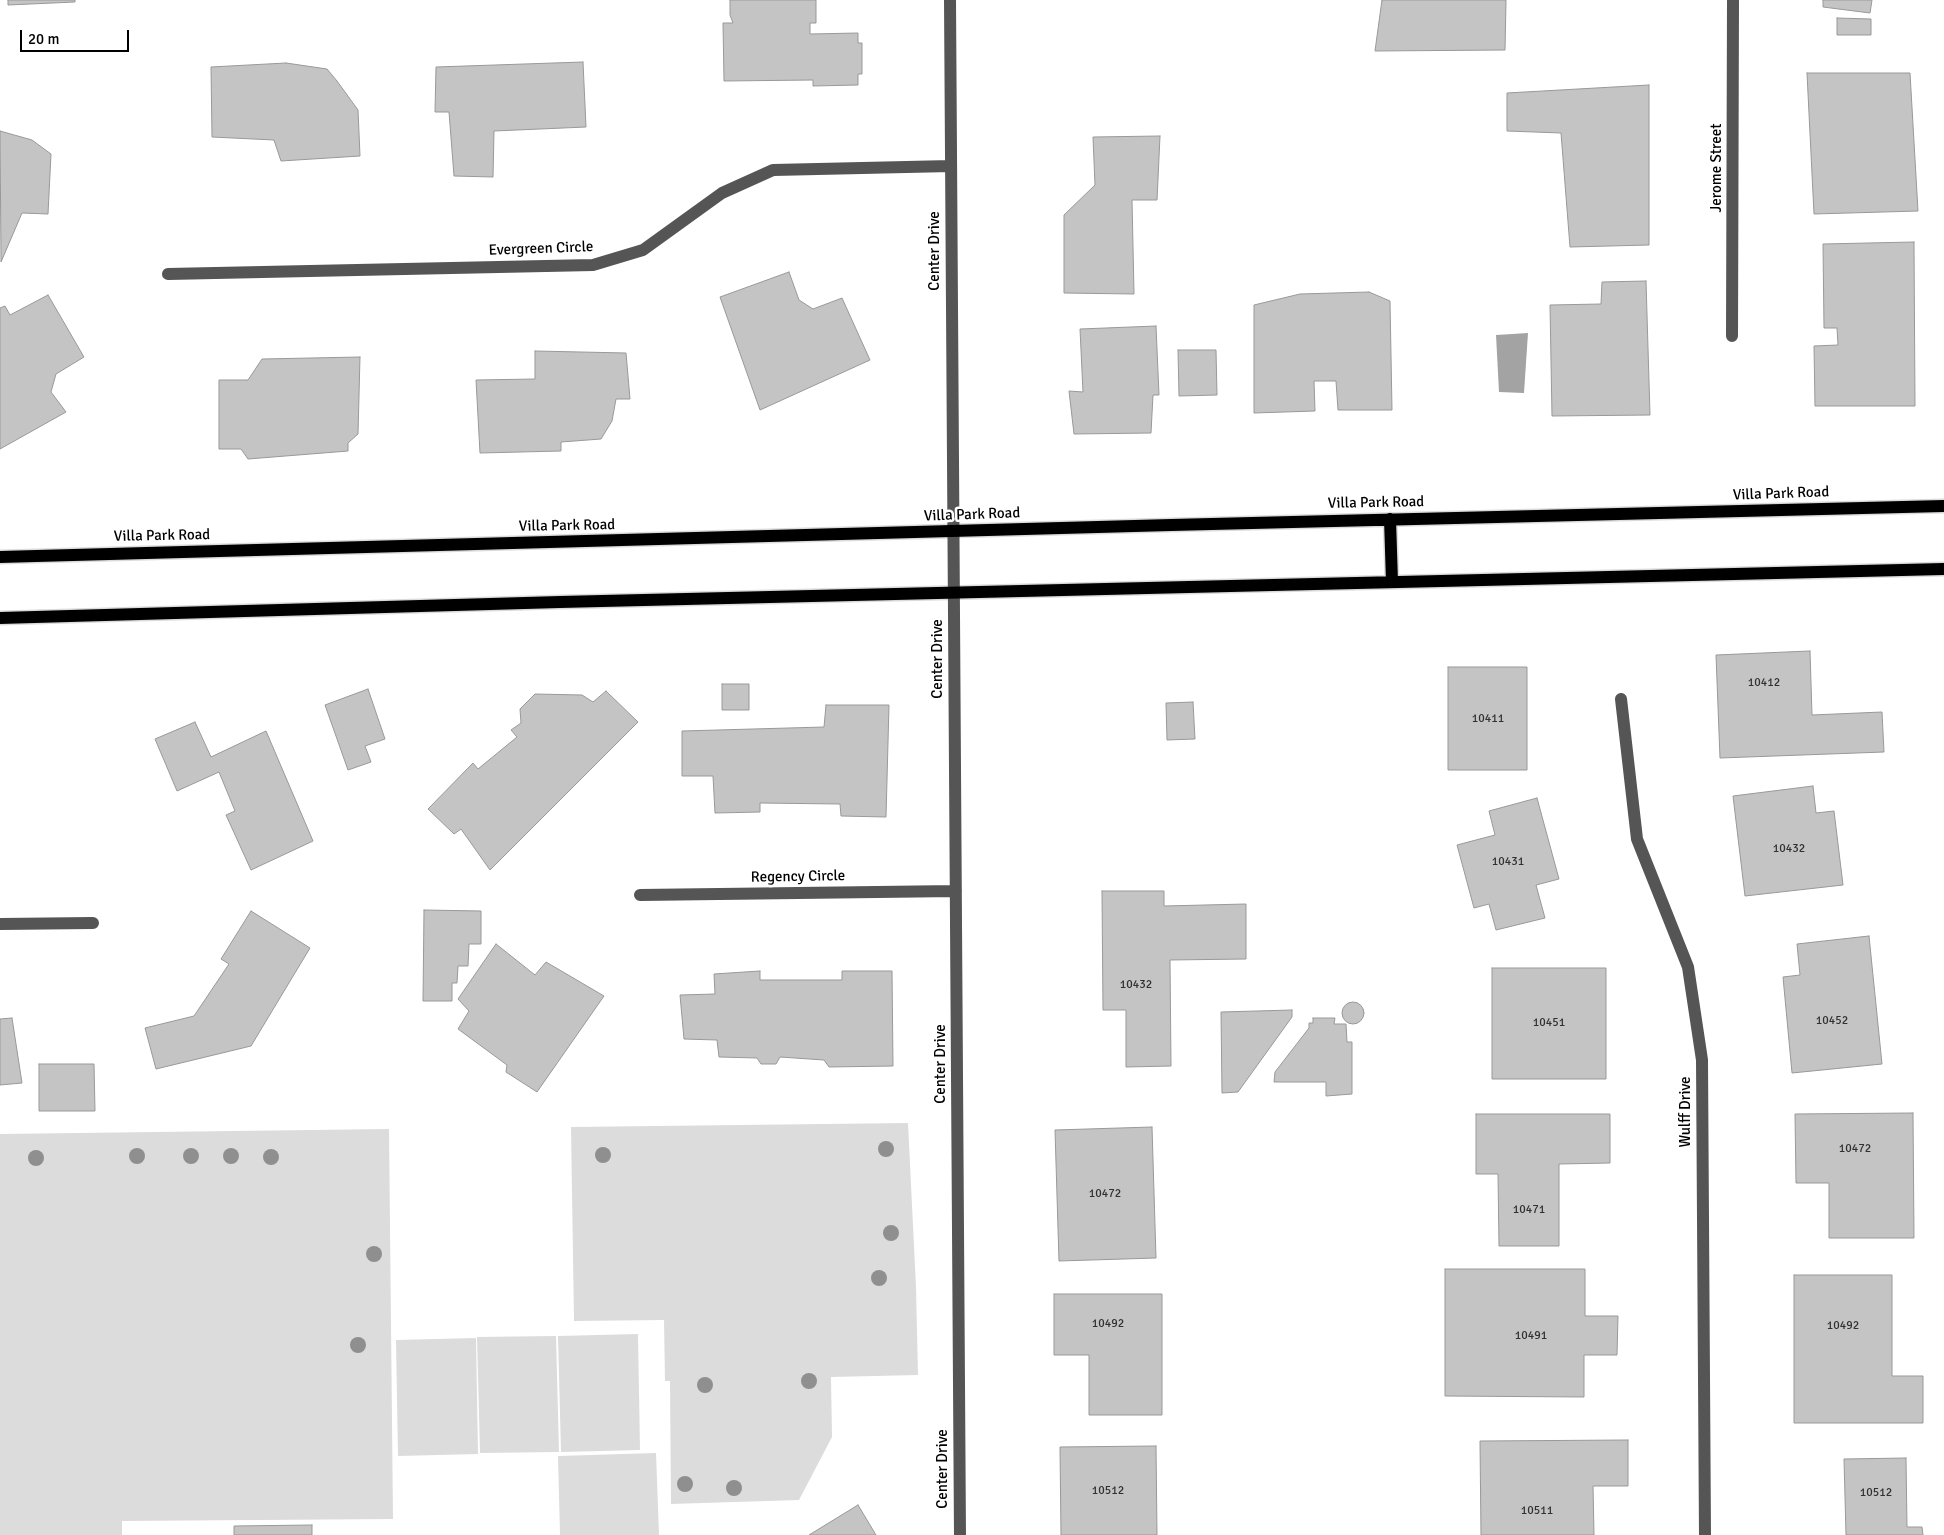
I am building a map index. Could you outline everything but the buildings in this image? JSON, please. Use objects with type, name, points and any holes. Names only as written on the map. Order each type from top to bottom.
[{"type":"main road","name":"Villa Park Road","points":[[0,557],[1390,519],[1944,506]]},
{"type":"main road","points":[[1390,519],[1392,582]]},
{"type":"main road","points":[[0,618],[954,592],[1944,569]]},
{"type":"street","name":"Center Drive","points":[[950,0],[960,1535]]},
{"type":"street","name":"Jerome Street","points":[[1732,336],[1734,0]]},
{"type":"street","name":"Evergreen Circle","points":[[168,274],[593,265],[643,250],[722,193],[773,170],[951,166]]},
{"type":"street","name":"Wulff Drive","points":[[1621,700],[1637,839],[1688,967],[1702,1060],[1706,1535]]},
{"type":"street","name":"Regency Circle","points":[[640,896],[956,891]]},
{"type":"street","points":[[0,924],[93,923]]},
{"type":"shaded area","points":[[1528,333],[1524,393],[1499,392],[1496,335]]},
{"type":"shaded area","points":[[908,1123],[918,1375],[831,1377],[832,1437],[799,1500],[671,1504],[670,1381],[665,1381],[664,1320],[574,1321],[571,1127]]},
{"type":"shaded area","points":[[389,1129],[393,1519],[122,1521],[122,1535],[0,1535],[0,1134]]},
{"type":"shaded area","points":[[638,1334],[640,1450],[561,1452],[558,1336]]},
{"type":"shaded area","points":[[556,1336],[559,1452],[480,1453],[477,1337]]},
{"type":"shaded area","points":[[476,1338],[478,1454],[398,1456],[396,1340]]},
{"type":"shaded area","points":[[656,1453],[659,1535],[560,1535],[558,1456]]}]
